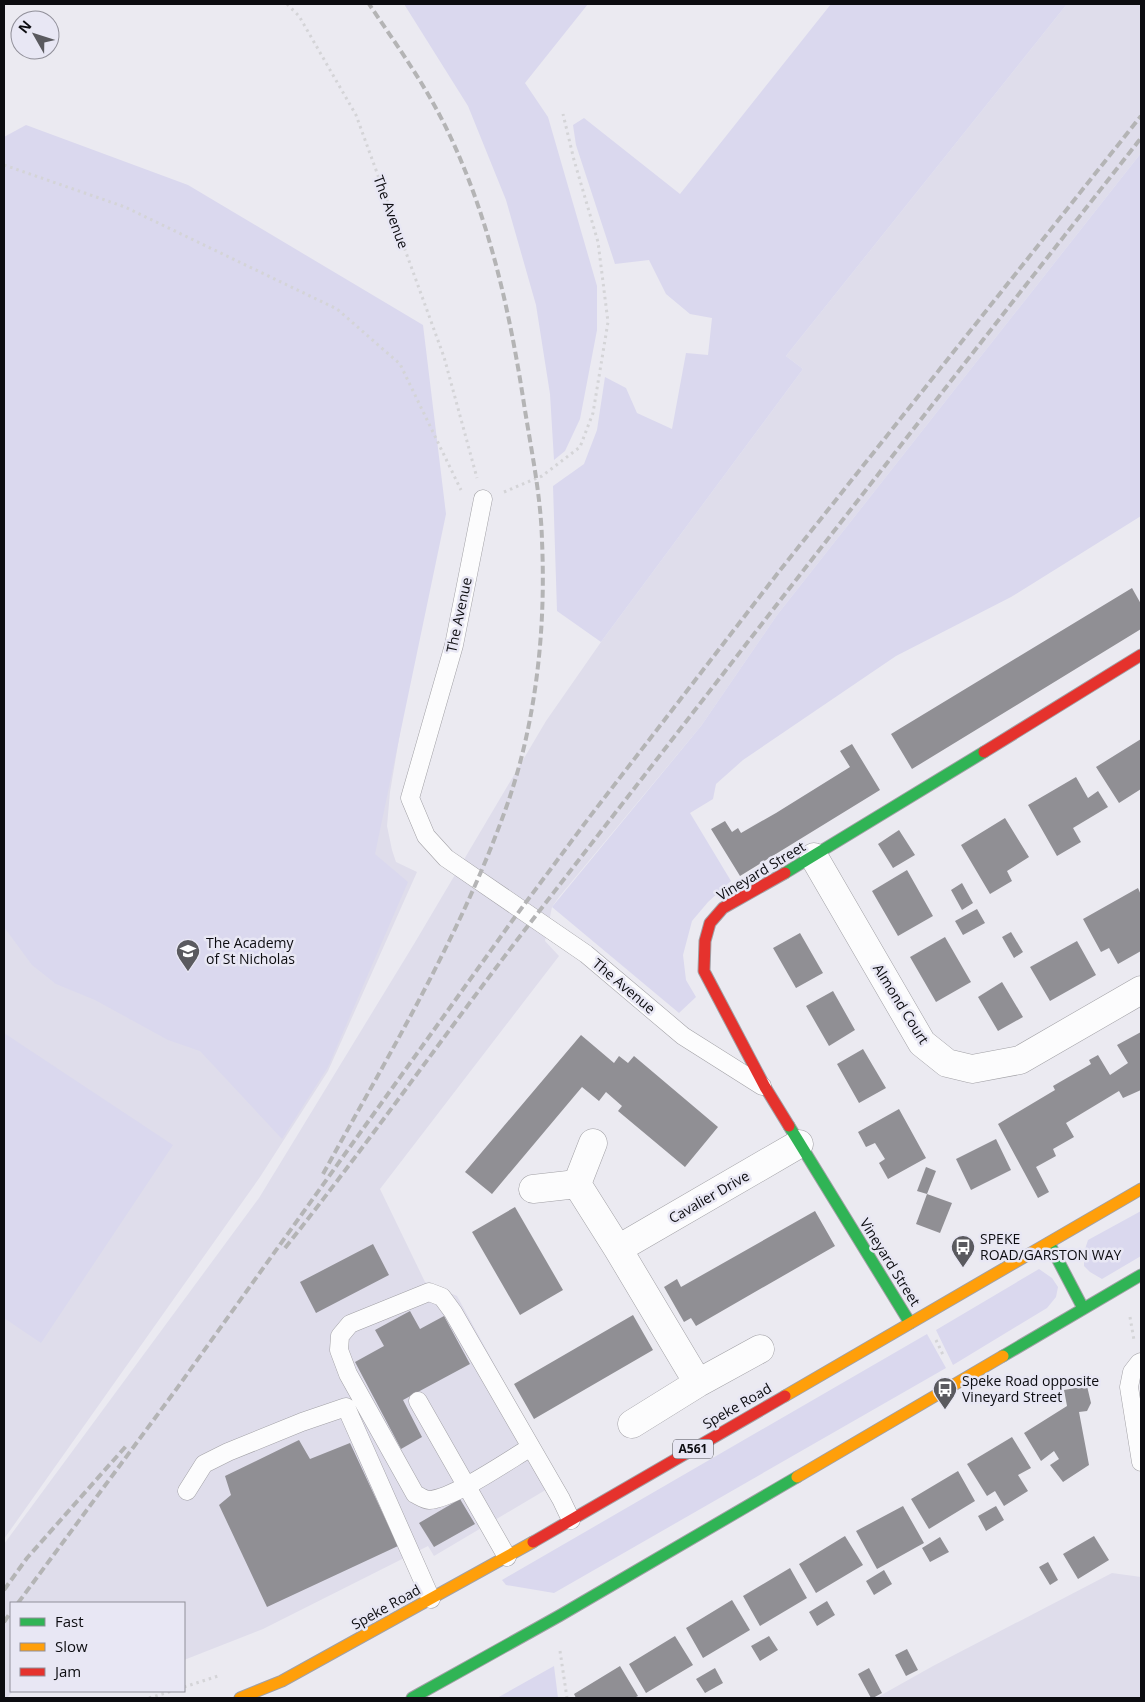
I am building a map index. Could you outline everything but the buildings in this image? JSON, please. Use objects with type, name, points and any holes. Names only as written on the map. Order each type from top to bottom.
[{"type":"main road","name":"Vineyard Street","points":[[910,1323],[765,1087],[704,971],[705,941],[710,923],[723,908],[814,857],[1141,655]]},
{"type":"main road","name":"Speke Road","points":[[240,1698],[282,1681],[507,1557],[1141,1190]]},
{"type":"main road","points":[[1049,1243],[1083,1308]]},
{"type":"main road","points":[[412,1698],[559,1616],[1083,1308],[1141,1276]]},
{"type":"street","name":"Almond Court","points":[[814,857],[922,1043],[947,1063],[972,1069],[1020,1060],[1141,990]]},
{"type":"street","points":[[577,1184],[593,1143]]},
{"type":"street","name":"Cavalier Drive","points":[[618,1249],[799,1144]]},
{"type":"street","points":[[533,1189],[577,1184]]},
{"type":"street","points":[[577,1184],[698,1383]]},
{"type":"street","points":[[632,1424],[698,1383],[760,1349]]},
{"type":"lane","name":"The Avenue","points":[[483,499],[454,645],[410,798],[426,836],[446,858],[586,954],[683,1036],[765,1087]]},
{"type":"lane","points":[[531,1447],[466,1486],[447,1495],[428,1500],[415,1494],[348,1374],[339,1350],[340,1336],[350,1324],[429,1292],[442,1297],[453,1312],[531,1447],[571,1520]]},
{"type":"lane","points":[[1141,1362],[1132,1372],[1130,1387],[1141,1462]]},
{"type":"lane","points":[[418,1401],[507,1557]]},
{"type":"lane","points":[[187,1491],[204,1464],[228,1452],[302,1422],[346,1407],[431,1599]]},
{"type":"path","name":"The Avenue","points":[[287,4],[299,16],[356,115],[444,356],[483,499]]},
{"type":"path","points":[[483,499],[528,484],[558,466],[580,447],[593,413],[608,322],[598,242],[574,160],[563,114]]},
{"type":"path","points":[[4,166],[125,207],[337,309],[400,364],[478,525]]},
{"type":"path","points":[[932,1333],[945,1358]]},
{"type":"path","points":[[560,1651],[567,1698]]},
{"type":"path","points":[[149,1698],[169,1692]]},
{"type":"shaded area","points":[[404,4],[588,4],[525,83],[548,117],[597,286],[597,330],[580,419],[565,451],[554,460],[550,394],[536,305],[506,200],[468,106]]},
{"type":"shaded area","points":[[831,4],[1067,4],[786,356],[803,369],[601,642],[557,611],[553,486],[584,464],[597,430],[605,377],[626,388],[637,413],[672,429],[686,353],[708,355],[712,318],[690,314],[666,294],[649,260],[615,264],[576,145],[573,125],[584,118],[680,194]]},
{"type":"shaded area","points":[[1067,4],[1141,4],[1141,153],[777,615],[701,726],[559,897],[552,907],[545,941],[559,956],[380,1189],[425,1282],[457,1296],[559,1482],[434,1556],[428,1546],[263,1629],[185,1660],[185,1602],[10,1602],[10,1692],[12,1692],[7,1698],[4,1698],[4,1544],[259,1198],[414,944],[546,721],[601,642],[803,369],[786,356]]},
{"type":"shaded area","name":"The Academy of St Nicholas","points":[[26,125],[188,185],[423,325],[446,514],[375,854],[408,882],[328,1067],[282,1139],[200,1051],[168,1040],[95,1000],[56,984],[32,965],[4,927],[4,137]]},
{"type":"shaded area","points":[[1141,153],[1141,516],[1011,597],[896,656],[743,760],[716,784],[713,799],[690,813],[731,881],[708,902],[692,921],[683,955],[686,980],[696,997],[679,1013],[552,907],[701,726],[777,615]]},
{"type":"shaded area","name":"The Academy of St Nicholas","points":[[4,205],[433,537],[390,792],[387,826],[396,862],[417,872],[328,1071],[260,1177],[4,1539]]},
{"type":"shaded area","points":[[4,1033],[173,1145],[41,1343],[4,1318]]},
{"type":"shaded area","points":[[1141,1211],[1141,1256],[1102,1279],[1090,1272],[1084,1266],[1084,1252],[1088,1240]]},
{"type":"shaded area","points":[[1039,1269],[1052,1278],[1058,1287],[1056,1297],[1047,1308],[953,1365],[936,1330]]},
{"type":"shaded area","points":[[927,1334],[946,1368],[554,1593],[506,1585],[502,1580]]},
{"type":"shaded area","points":[[1112,1573],[1141,1577],[1141,1698],[876,1698],[933,1666]]},
{"type":"shaded area","points":[[554,1666],[558,1698],[497,1698]]},
{"type":"railway","points":[[323,1174],[422,994],[488,856],[506,808],[525,743],[537,676],[542,608],[541,524],[535,472],[512,336],[488,235],[465,170],[442,120],[413,69],[369,4]]},
{"type":"railway","points":[[19,1602],[175,1391],[512,921],[588,819],[781,569],[1141,116]]},
{"type":"railway","points":[[285,1248],[544,905],[1141,138]]},
{"type":"railway","points":[[4,1590],[27,1558],[127,1445]]},
{"type":"railway","points":[[4,1622],[10,1613]]},
{"type":"traffic: fast","points":[[785,873],[984,752]]},
{"type":"traffic: fast","points":[[789,1126],[910,1323]]},
{"type":"traffic: fast","points":[[1049,1243],[1083,1308]]},
{"type":"traffic: fast","points":[[1003,1356],[1141,1275]]},
{"type":"traffic: fast","points":[[412,1698],[559,1616],[797,1477]]},
{"type":"traffic: slow","points":[[785,1396],[1141,1189]]},
{"type":"traffic: slow","points":[[797,1477],[1003,1356]]},
{"type":"traffic: slow","points":[[240,1698],[282,1681],[533,1542]]},
{"type":"traffic: jam","points":[[984,752],[1141,655]]},
{"type":"traffic: jam","points":[[785,873],[723,908],[710,923],[705,941],[704,971],[765,1087],[789,1126]]},
{"type":"traffic: jam","points":[[533,1542],[785,1396]]},
{"type":"place","name":"The Academy of St Nicholas","points":[[188,972]]},
{"type":"place","name":"SPEKE ROAD/GARSTON WAY","points":[[963,1268]]},
{"type":"place","name":"Speke Road opposite Vineyard Street","points":[[945,1410]]}]
